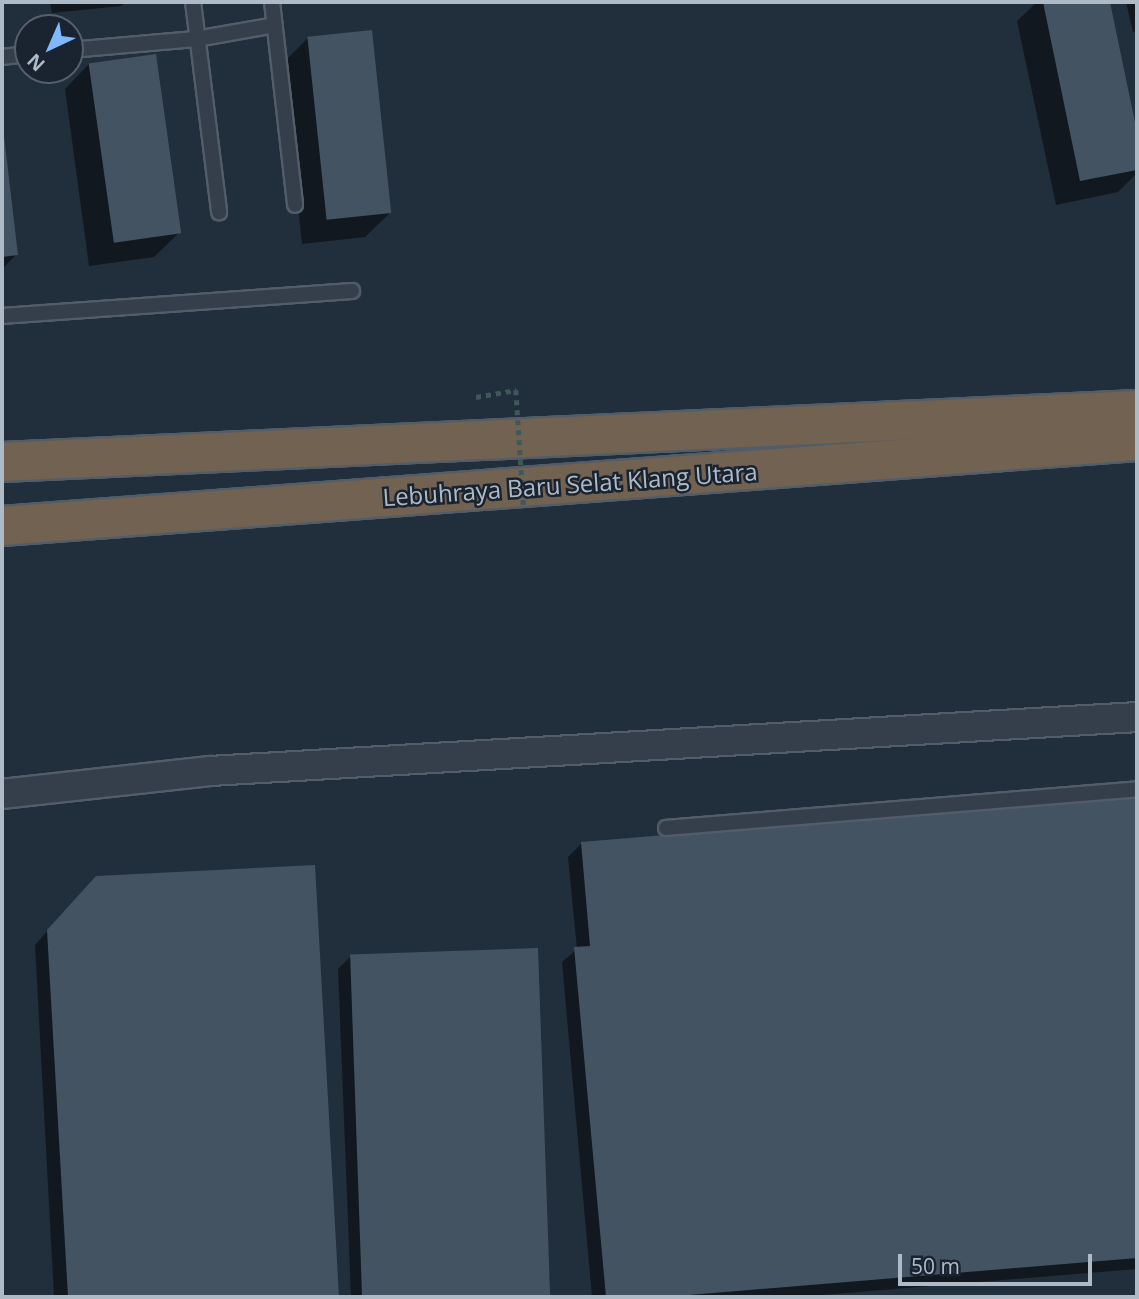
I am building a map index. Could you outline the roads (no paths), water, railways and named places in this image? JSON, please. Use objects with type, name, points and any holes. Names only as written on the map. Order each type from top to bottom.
[{"type":"highway","name":"Lebuhraya Baru Selat Klang Utara","points":[[2,462],[1137,410]]},
{"type":"highway","name":"Lebuhraya Baru Selat Klang Utara","points":[[4,528],[1137,441]]},
{"type":"street","points":[[2,794],[209,771],[1137,716]]},
{"type":"lane","points":[[193,2],[219,212]]},
{"type":"lane","points":[[272,2],[295,205]]},
{"type":"lane","points":[[84,49],[196,39],[275,25]]},
{"type":"lane","points":[[2,316],[352,291]]},
{"type":"lane","points":[[666,828],[1137,789]]}]
